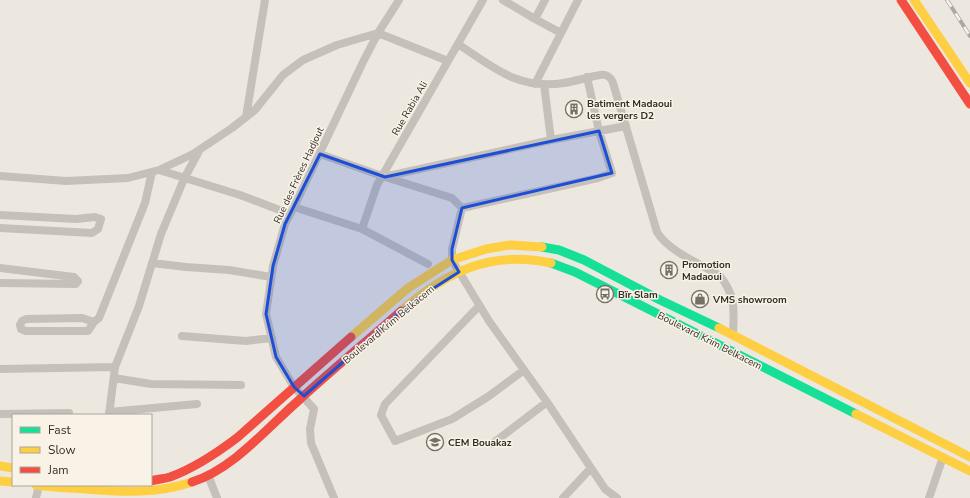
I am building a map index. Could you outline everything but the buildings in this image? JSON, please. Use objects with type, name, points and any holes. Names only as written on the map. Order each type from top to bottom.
[{"type":"main road","points":[[901,0],[970,104]]},
{"type":"main road","points":[[914,0],[970,83]]},
{"type":"main road","name":"Boulevard Krim Belkacem","points":[[152,481],[172,476],[195,467],[238,437],[408,288],[452,260],[486,249],[510,245],[534,246],[559,250],[584,260],[970,457]]},
{"type":"main road","name":"Boulevard Krim Belkacem","points":[[50,486],[120,492],[149,492],[174,488],[196,481],[216,471],[238,456],[304,396],[412,302],[433,286],[475,265],[508,258],[553,263],[600,284],[970,471]]},
{"type":"main road","points":[[0,466],[12,468]]},
{"type":"main road","points":[[0,481],[12,482]]},
{"type":"street","points":[[246,117],[265,0]]},
{"type":"street","name":"Rue des Frères Hadjout","points":[[334,498],[311,443],[310,429],[314,409],[304,396],[294,387],[276,357],[266,314],[273,266],[285,224],[378,33],[399,0]]},
{"type":"street","name":"Rue Rabia Ali","points":[[362,229],[377,184],[384,176],[483,0]]},
{"type":"street","points":[[503,0],[561,33]]},
{"type":"street","points":[[535,19],[545,0]]},
{"type":"street","points":[[535,84],[578,0]]},
{"type":"street","points":[[0,176],[73,180],[128,178],[156,171],[200,149],[246,117],[255,110],[283,75],[304,60],[337,45],[378,33],[448,61]]},
{"type":"street","points":[[458,44],[508,76],[519,81],[544,84],[563,83],[603,75],[610,78],[626,126],[657,232],[669,246],[720,276],[726,283],[732,299],[734,310],[733,335]]},
{"type":"street","points":[[462,208],[598,178],[612,173],[599,131],[587,77]]},
{"type":"street","points":[[544,84],[551,140]]},
{"type":"street","points":[[384,176],[551,140],[626,126]]},
{"type":"street","points":[[197,404],[109,413],[115,368],[139,306],[161,234],[184,178],[200,149]]},
{"type":"street","points":[[320,154],[452,198],[462,208]]},
{"type":"street","points":[[156,171],[240,195],[290,214]]},
{"type":"street","points":[[94,322],[82,318],[26,319],[20,324],[21,329],[26,331],[88,331],[94,322],[99,318],[145,203],[156,171]]},
{"type":"street","points":[[294,207],[362,229],[428,264]]},
{"type":"street","points":[[462,208],[452,249],[452,260],[489,321],[547,402],[605,489],[617,498]]},
{"type":"street","points":[[0,216],[101,219],[98,229],[92,233],[0,228]]},
{"type":"street","points":[[152,263],[230,270],[271,277]]},
{"type":"street","points":[[0,268],[74,277],[78,281],[76,284],[0,283]]},
{"type":"street","points":[[479,306],[385,404],[381,415],[395,441],[452,419],[489,396],[524,370]]},
{"type":"street","points":[[182,336],[246,341],[272,338]]},
{"type":"street","points":[[0,369],[115,368]]},
{"type":"street","points":[[114,378],[151,384],[241,385]]},
{"type":"street","points":[[492,444],[547,402]]},
{"type":"street","points":[[0,414],[70,413]]},
{"type":"street","points":[[929,498],[943,457]]},
{"type":"street","points":[[563,498],[591,468]]},
{"type":"street","points":[[208,475],[217,498]]},
{"type":"street","points":[[36,498],[38,486]]},
{"type":"highlighted area","points":[[599,131],[612,173],[462,208],[452,249],[452,260],[459,272],[412,302],[304,396],[294,387],[276,357],[266,314],[273,266],[285,224],[320,154],[385,177]]},
{"type":"railway","points":[[947,0],[970,36]]},
{"type":"traffic: fast","points":[[542,247],[559,250],[584,260],[660,300],[719,328]]},
{"type":"traffic: fast","points":[[551,263],[575,272],[856,414]]},
{"type":"traffic: slow","points":[[914,0],[970,83]]},
{"type":"traffic: slow","points":[[351,337],[408,288],[452,260],[486,249],[510,245],[542,247]]},
{"type":"traffic: slow","points":[[401,311],[435,285],[452,275],[470,268],[489,262],[508,260],[529,260],[551,263]]},
{"type":"traffic: slow","points":[[719,328],[970,457]]},
{"type":"traffic: slow","points":[[856,414],[970,471]]},
{"type":"traffic: slow","points":[[0,466],[12,468]]},
{"type":"traffic: slow","points":[[0,481],[12,482]]},
{"type":"traffic: slow","points":[[45,486],[139,491],[166,489],[192,482]]},
{"type":"traffic: jam","points":[[901,0],[970,104]]},
{"type":"traffic: jam","points":[[192,482],[207,476],[235,458],[311,389],[401,311]]},
{"type":"traffic: jam","points":[[152,481],[168,478],[197,465],[222,449],[238,437],[351,337]]},
{"type":"place","name":"Batiment Madaoui les vergers D2","points":[[574,109]]},
{"type":"place","name":"Promotion Madaoui","points":[[669,270]]},
{"type":"place","name":"Bïr Slam","points":[[605,294]]},
{"type":"place","name":"VMS showroom","points":[[700,299]]},
{"type":"place","name":"CEM Bouakaz","points":[[435,442]]}]
